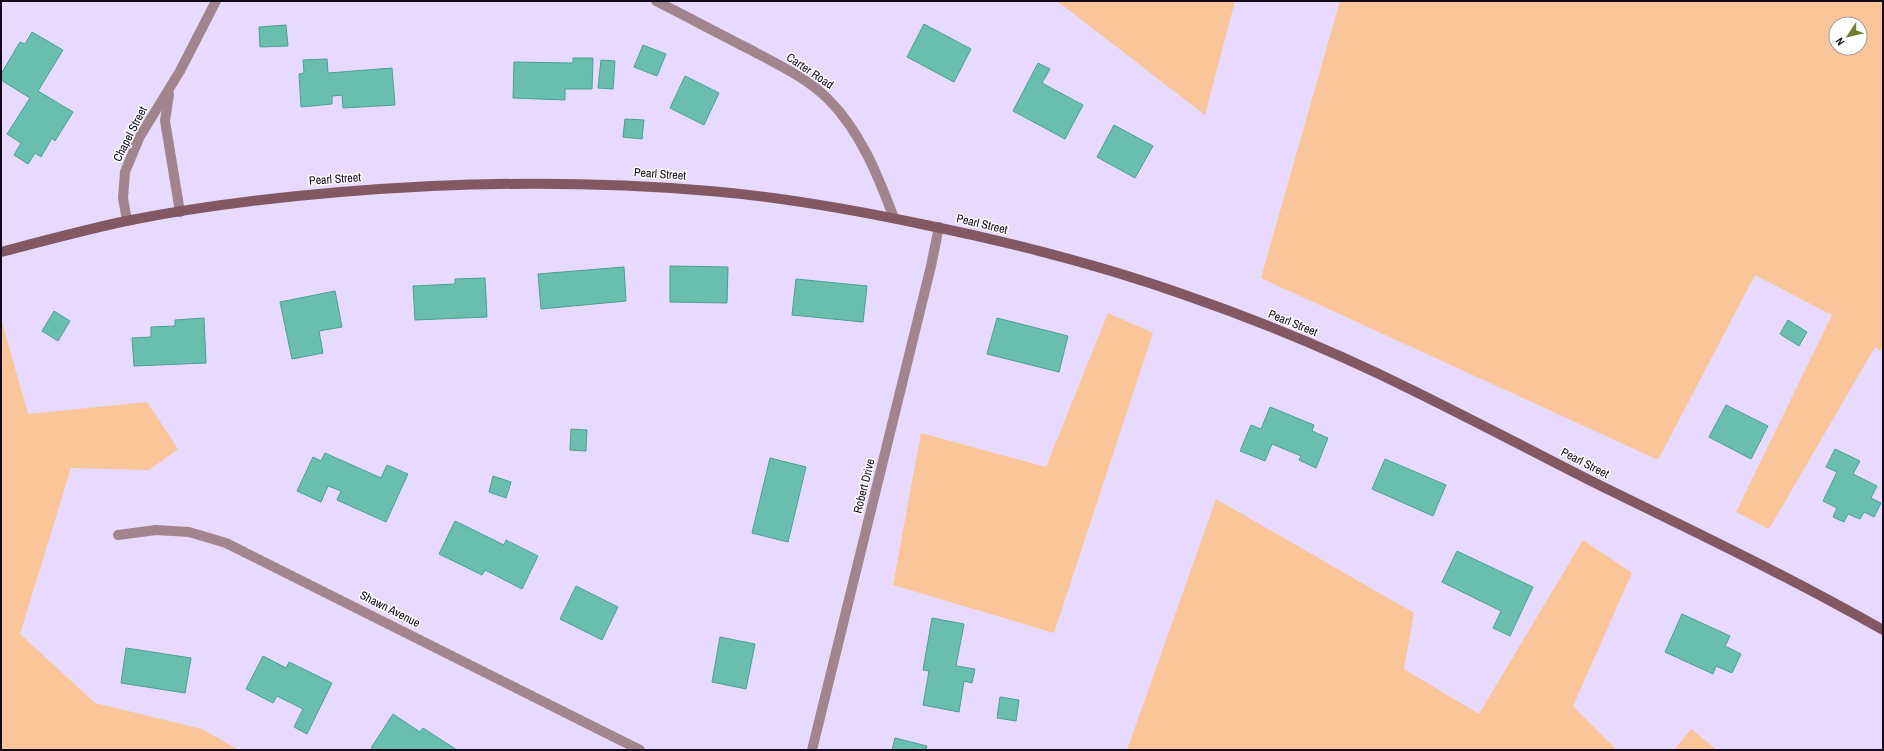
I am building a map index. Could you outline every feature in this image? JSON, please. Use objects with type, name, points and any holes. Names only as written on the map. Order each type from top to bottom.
[{"type":"main road","name":"Pearl Street","points":[[1,252],[127,221],[180,212],[297,195],[383,188],[550,184],[632,185],[713,191],[793,201],[939,227],[1056,255],[1118,273],[1188,296],[1325,350],[1418,393],[1764,567],[1883,630]]},
{"type":"street","name":"Chapel Street","points":[[127,221],[123,198],[125,172],[140,138],[216,1]]},
{"type":"street","name":"Carter Road","points":[[656,1],[801,78],[828,98],[848,123],[864,148],[876,172],[894,218]]},
{"type":"street","name":"Chapel Street","points":[[170,86],[165,121],[180,212]]},
{"type":"street","name":"Robert Drive","points":[[812,750],[932,266],[939,227]]},
{"type":"street","name":"Shawn Avenue","points":[[118,536],[156,530],[190,532],[226,542],[640,750]]},
{"type":"shaded area","points":[[1057,1],[1235,1],[1205,115]]},
{"type":"shaded area","points":[[1340,1],[1883,1],[1883,352],[1875,347],[1769,529],[1736,512],[1832,315],[1755,275],[1658,460],[1261,278]]},
{"type":"shaded area","points":[[1108,313],[1153,333],[1054,633],[893,585],[921,433],[1046,467]]},
{"type":"shaded area","points":[[1,319],[28,414],[147,402],[178,449],[149,470],[71,468],[20,634],[95,703],[202,729],[239,750],[1,750]]},
{"type":"shaded area","points":[[1216,499],[1414,613],[1404,669],[1479,714],[1583,540],[1632,573],[1573,706],[1617,750],[1127,750]]},
{"type":"shaded area","points":[[1691,729],[1717,750],[1674,750]]},
{"type":"building","points":[[924,24],[971,49],[954,82],[907,57]]},
{"type":"building","points":[[286,25],[288,46],[260,47],[259,27]]},
{"type":"building","points":[[32,32],[63,50],[38,91],[73,112],[55,141],[52,138],[41,157],[35,153],[28,164],[14,155],[21,143],[7,134],[30,98],[1,80],[1,74],[20,42],[25,44]]},
{"type":"building","points":[[643,45],[666,54],[657,76],[634,67]]},
{"type":"building","points":[[573,58],[593,58],[592,89],[565,89],[565,100],[513,98],[514,62],[573,63]]},
{"type":"building","points":[[327,59],[328,73],[392,68],[395,105],[343,108],[342,95],[332,96],[332,104],[301,107],[299,74],[304,73],[303,60]]},
{"type":"building","points":[[601,60],[615,61],[613,89],[598,88]]},
{"type":"building","points":[[1038,63],[1050,69],[1042,83],[1083,105],[1065,139],[1013,111]]},
{"type":"building","points":[[685,76],[719,93],[704,125],[670,108]]},
{"type":"building","points":[[625,119],[644,120],[642,139],[623,137]]},
{"type":"building","points":[[1114,125],[1153,146],[1135,178],[1097,157]]},
{"type":"building","points":[[670,266],[728,267],[727,303],[670,302]]},
{"type":"building","points":[[624,267],[626,301],[541,309],[538,274]]},
{"type":"building","points":[[485,278],[487,317],[415,320],[413,286],[455,284],[455,279]]},
{"type":"building","points":[[796,279],[867,286],[863,322],[792,315]]},
{"type":"building","points":[[335,291],[342,327],[319,331],[323,353],[292,359],[280,302]]},
{"type":"building","points":[[54,311],[70,321],[58,341],[42,331]]},
{"type":"building","points":[[204,318],[206,363],[134,366],[132,338],[151,337],[151,327],[175,326],[175,320]]},
{"type":"building","points":[[997,318],[1068,336],[1059,372],[987,354]]},
{"type":"building","points":[[1788,320],[1807,332],[1799,346],[1780,334]]},
{"type":"building","points":[[1726,405],[1768,426],[1751,459],[1709,437]]},
{"type":"building","points":[[1270,407],[1314,425],[1312,431],[1328,438],[1316,468],[1299,460],[1301,456],[1272,444],[1265,461],[1240,451],[1251,425],[1261,429]]},
{"type":"building","points":[[571,429],[587,430],[586,451],[570,450]]},
{"type":"building","points":[[1835,449],[1860,461],[1853,474],[1877,486],[1871,498],[1881,503],[1874,517],[1864,512],[1860,519],[1848,514],[1844,522],[1833,517],[1837,508],[1823,501],[1837,472],[1826,467]]},
{"type":"building","points":[[325,453],[381,478],[387,465],[408,474],[386,522],[337,500],[341,491],[328,486],[321,502],[297,491],[313,457],[321,461]]},
{"type":"building","points":[[770,458],[806,467],[788,542],[752,533]]},
{"type":"building","points":[[1385,459],[1446,485],[1433,516],[1372,489]]},
{"type":"building","points":[[493,476],[511,482],[506,498],[489,492]]},
{"type":"building","points":[[455,521],[504,545],[506,540],[538,556],[522,589],[485,570],[482,575],[439,554]]},
{"type":"building","points":[[1457,551],[1533,587],[1510,636],[1493,628],[1501,611],[1442,582]]},
{"type":"building","points":[[576,586],[618,607],[602,640],[560,619]]},
{"type":"building","points":[[1682,614],[1730,636],[1725,646],[1741,654],[1732,673],[1716,666],[1713,674],[1665,652]]},
{"type":"building","points":[[932,618],[964,624],[956,666],[975,669],[972,683],[964,681],[959,712],[923,705],[929,671],[923,670]]},
{"type":"building","points":[[720,637],[755,644],[746,689],[712,682]]},
{"type":"building","points":[[126,648],[191,658],[185,693],[121,683]]},
{"type":"building","points":[[263,656],[286,668],[289,662],[332,683],[307,734],[294,727],[303,709],[277,696],[273,703],[246,689]]},
{"type":"building","points":[[1000,697],[1019,700],[1016,721],[997,718]]},
{"type":"building","points":[[393,714],[420,732],[423,728],[457,750],[375,750],[371,748]]},
{"type":"building","points":[[895,738],[927,746],[926,750],[892,750]]}]
